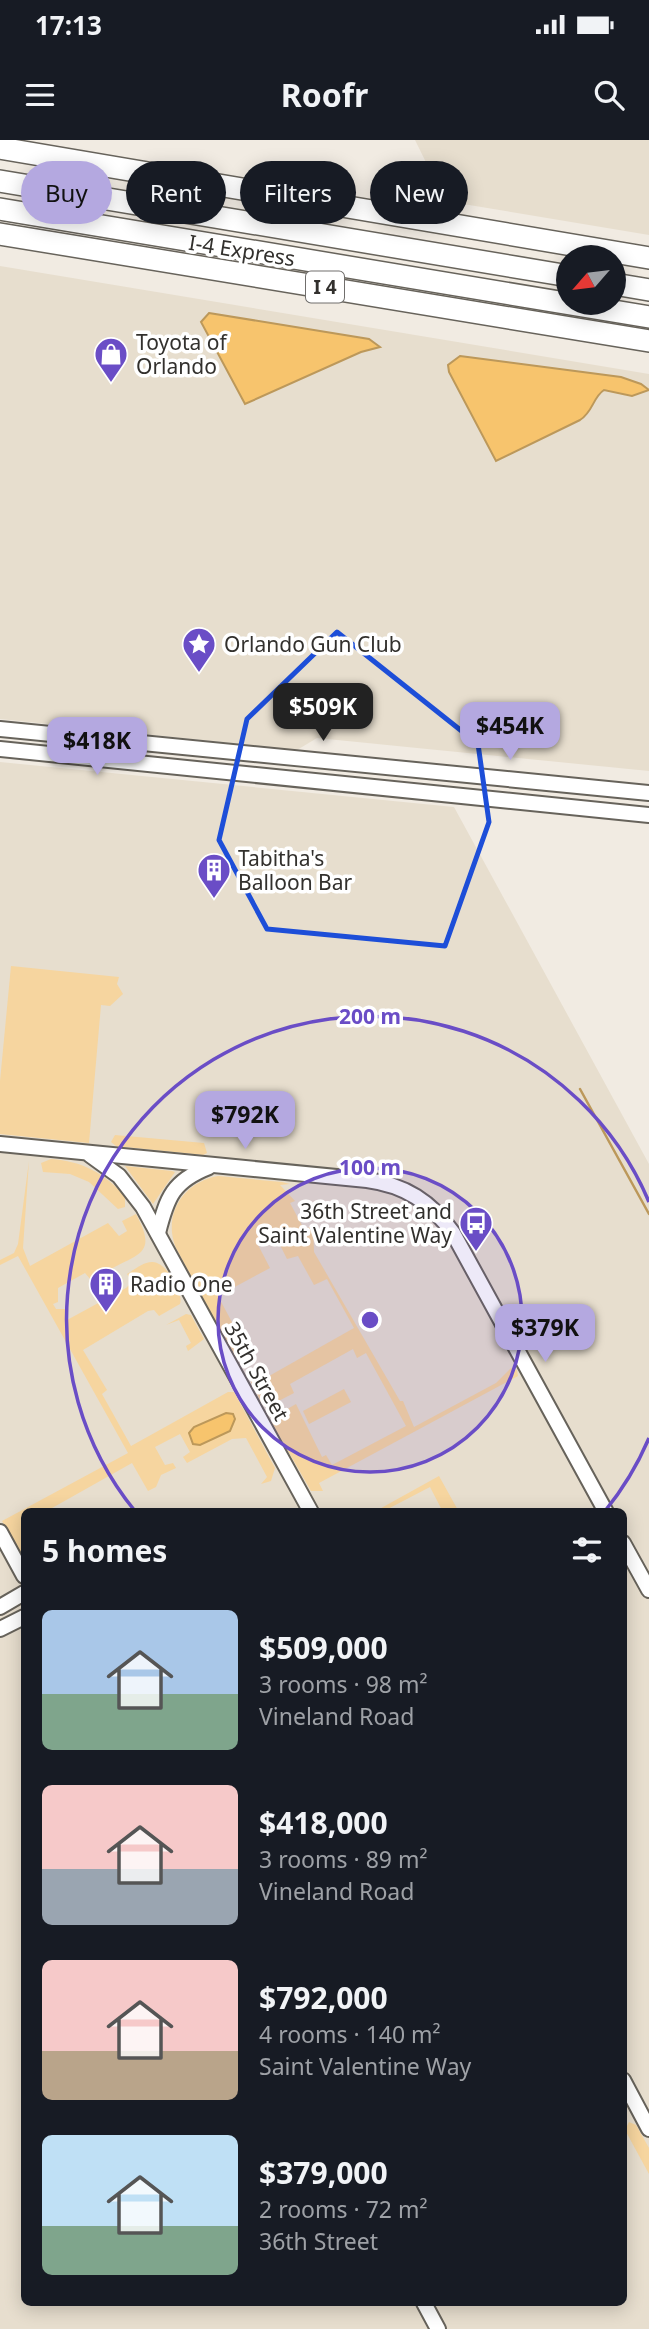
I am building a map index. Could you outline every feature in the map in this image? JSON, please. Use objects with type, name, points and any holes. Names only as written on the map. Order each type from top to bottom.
[{"type":"highway","points":[[0,148],[649,258]]},
{"type":"highway","name":"I-4 Express","points":[[0,181],[556,274]]},
{"type":"highway","name":"I-4 Express","points":[[0,209],[649,317]]},
{"type":"highway","name":"I 4","points":[[0,234],[649,341]]},
{"type":"highway","points":[[626,286],[649,289]]},
{"type":"street","points":[[0,729],[649,793]]},
{"type":"street","points":[[99,759],[101,739]]},
{"type":"street","points":[[0,749],[649,815]]},
{"type":"street","points":[[275,756],[275,777]]},
{"type":"street","points":[[0,1144],[378,1181],[423,1199],[453,1233],[604,1508]]},
{"type":"street","name":"35th Street","points":[[89,1154],[132,1190],[309,1508]]},
{"type":"street","points":[[158,1233],[164,1206],[179,1182],[212,1166]]},
{"type":"street","points":[[0,1532],[21,1570]]},
{"type":"street","points":[[627,1550],[649,1590]]},
{"type":"street","points":[[0,1607],[21,1595]]},
{"type":"street","points":[[0,1629],[21,1618]]},
{"type":"street","points":[[627,2088],[649,2129]]},
{"type":"street","points":[[426,2306],[438,2329]]},
{"type":"highlighted area","points":[[337,632],[478,744],[489,822],[445,946],[267,929],[219,840],[247,719]]},
{"type":"shaded area","points":[[415,140],[649,140],[649,235],[468,205],[468,161],[425,161]]},
{"type":"shaded area","points":[[0,266],[649,374],[649,771],[317,738],[297,750],[0,719]]},
{"type":"shaded area","points":[[209,313],[369,339],[380,347],[361,352],[245,404],[201,322]]},
{"type":"shaded area","points":[[460,356],[621,377],[649,390],[632,396],[604,390],[580,420],[496,461],[449,372],[448,365]]},
{"type":"shaded area","points":[[0,762],[454,807],[649,1164],[649,2329],[0,2329]]},
{"type":"shaded area","points":[[11,966],[119,977],[117,984],[123,994],[110,1006],[101,1005],[89,1143],[0,1134],[0,1081]]},
{"type":"shaded area","points":[[115,1135],[204,1143],[207,1153],[203,1155],[116,1146],[111,1142]]},
{"type":"shaded area","points":[[51,1159],[73,1162],[101,1175],[125,1196],[125,1207],[118,1209],[89,1182],[70,1174],[43,1172],[41,1163]]},
{"type":"shaded area","points":[[29,1161],[23,1248],[30,1266],[108,1223],[119,1236],[127,1231],[122,1221],[136,1214],[145,1238],[142,1251],[105,1272],[100,1268],[102,1274],[91,1280],[85,1273],[58,1288],[58,1302],[53,1304],[56,1309],[65,1309],[67,1320],[126,1288],[132,1282],[127,1274],[142,1265],[152,1262],[163,1267],[173,1278],[181,1299],[180,1304],[159,1316],[154,1310],[148,1311],[83,1350],[107,1390],[102,1394],[131,1446],[228,1392],[234,1392],[275,1468],[271,1481],[261,1484],[267,1477],[246,1438],[232,1439],[187,1463],[183,1457],[190,1452],[180,1434],[155,1447],[165,1465],[173,1463],[176,1468],[161,1475],[156,1487],[148,1491],[132,1463],[52,1508],[26,1508],[128,1453],[18,1256],[0,1265],[0,1260],[14,1253],[18,1244]]},
{"type":"shaded area","points":[[125,1166],[172,1171],[175,1172],[153,1204]]},
{"type":"shaded area","points":[[218,1176],[290,1184],[280,1185],[295,1201],[290,1203],[304,1229],[313,1226],[314,1252],[400,1401],[403,1401],[414,1427],[496,1383],[511,1368],[517,1370],[518,1376],[319,1483],[323,1491],[311,1491],[272,1423],[275,1416],[296,1404],[322,1457],[326,1455],[332,1465],[406,1426],[366,1353],[357,1358],[353,1349],[290,1384],[294,1393],[267,1407],[262,1404],[251,1382],[258,1372],[262,1380],[354,1328],[327,1279],[314,1285],[298,1256],[287,1259],[274,1233],[256,1241],[270,1268],[218,1296],[250,1356],[234,1356],[176,1248],[172,1235],[174,1212],[186,1192],[206,1179]]},
{"type":"shaded area","points":[[186,1314],[191,1315],[204,1339],[188,1351],[186,1346],[191,1343],[179,1320],[166,1325]]},
{"type":"shaded area","points":[[344,1389],[351,1402],[309,1424],[303,1411]]},
{"type":"shaded area","points":[[226,1413],[233,1414],[235,1419],[230,1431],[200,1445],[193,1444],[189,1433],[194,1427]]},
{"type":"shaded area","points":[[439,1476],[457,1508],[441,1508],[430,1487],[390,1508],[381,1508]]},
{"type":"shaded area","points":[[21,1511],[21,1555],[2,1521]]},
{"type":"shaded area","points":[[629,2122],[636,2125],[649,2148],[649,2174],[627,2134]]},
{"type":"waterway","points":[[580,1089],[649,1214]]},
{"type":"place","name":"Toyota of Orlando","points":[[111,384]]},
{"type":"place","name":"Orlando Gun Club","points":[[199,674]]},
{"type":"place","name":"Tabitha's Balloon Bar","points":[[214,900]]},
{"type":"place","name":"36th Street and Saint Valentine Way","points":[[476,1253]]},
{"type":"place","name":"Radio One","points":[[106,1314]]}]
